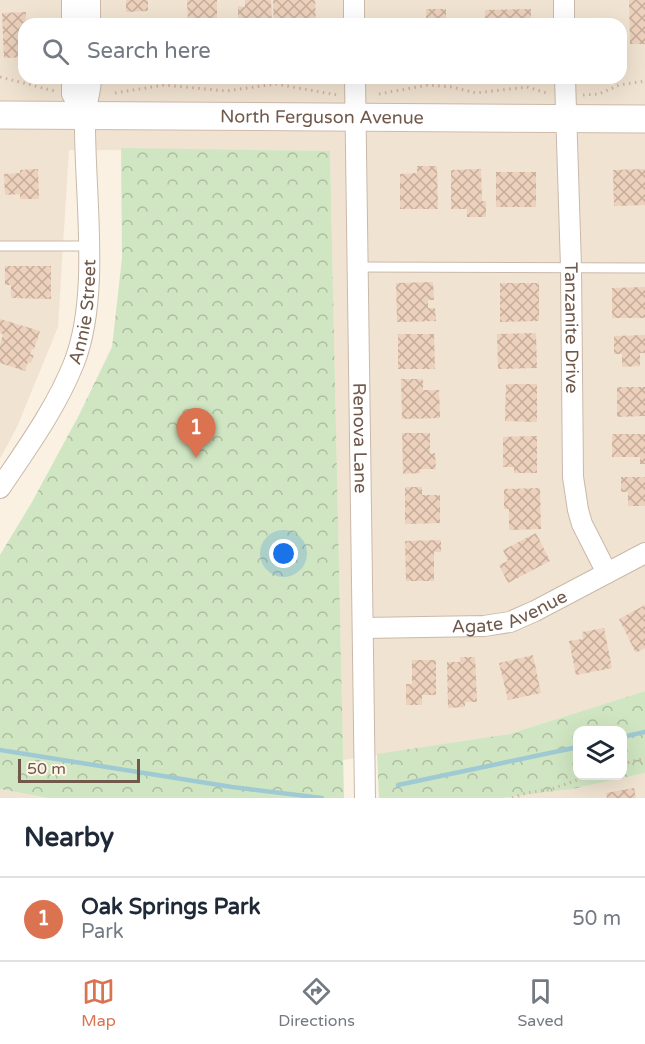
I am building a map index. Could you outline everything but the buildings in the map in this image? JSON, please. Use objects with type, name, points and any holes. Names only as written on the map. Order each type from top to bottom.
[{"type":"street","points":[[72,0],[72,18]]},
{"type":"street","points":[[90,0],[90,18]]},
{"type":"street","points":[[354,0],[354,18]]},
{"type":"street","points":[[564,0],[564,18]]},
{"type":"street","name":"Annie Street","points":[[72,84],[72,94],[85,115]]},
{"type":"street","name":"Annie Street","points":[[0,488],[51,411],[74,362],[86,320],[88,246],[85,115],[91,84]]},
{"type":"street","name":"Renova Lane","points":[[353,84],[347,106],[358,267],[365,798]]},
{"type":"street","name":"Tanzanite Drive","points":[[565,84],[575,494],[582,524],[607,573]]},
{"type":"street","name":"North Ferguson Avenue","points":[[0,115],[85,115],[347,106],[566,119],[645,119]]},
{"type":"street","name":"Agate Avenue","points":[[364,627],[495,625],[521,618],[645,553]]},
{"type":"lane","points":[[0,246],[88,246]]},
{"type":"lane","points":[[358,267],[645,268]]},
{"type":"path","points":[[0,78],[18,82]]},
{"type":"path","points":[[627,84],[645,81]]},
{"type":"path","points":[[26,84],[56,91]]},
{"type":"path","points":[[109,93],[164,85],[226,91],[276,84],[347,106]]},
{"type":"path","points":[[587,95],[599,94],[626,84]]},
{"type":"path","points":[[372,94],[428,85],[452,87],[476,93],[527,87],[553,95]]},
{"type":"path","points":[[627,763],[645,758]]},
{"type":"path","points":[[512,798],[526,793],[552,789],[577,780]]},
{"type":"shaded area","points":[[0,0],[645,0],[645,691],[509,734],[343,760],[330,151],[69,150],[58,327],[17,427],[0,459]]},
{"type":"shaded area","points":[[645,773],[645,798],[503,798],[572,789],[613,780],[627,780],[627,777]]},
{"type":"shaded area","points":[[0,789],[48,798],[0,798]]},
{"type":"green space","points":[[121,148],[330,151],[344,798],[48,798],[0,789],[0,555],[32,502],[79,415],[112,347],[122,258]]},
{"type":"green space","points":[[645,691],[645,773],[627,777],[627,726],[573,726],[573,780],[613,780],[572,789],[503,798],[379,798],[377,754],[509,734]]},
{"type":"waterway","points":[[627,736],[645,732]]},
{"type":"waterway","points":[[398,785],[573,748]]},
{"type":"waterway","points":[[0,750],[232,787],[322,798]]},
{"type":"place","name":"Oak Springs Park","points":[[196,458]]}]
